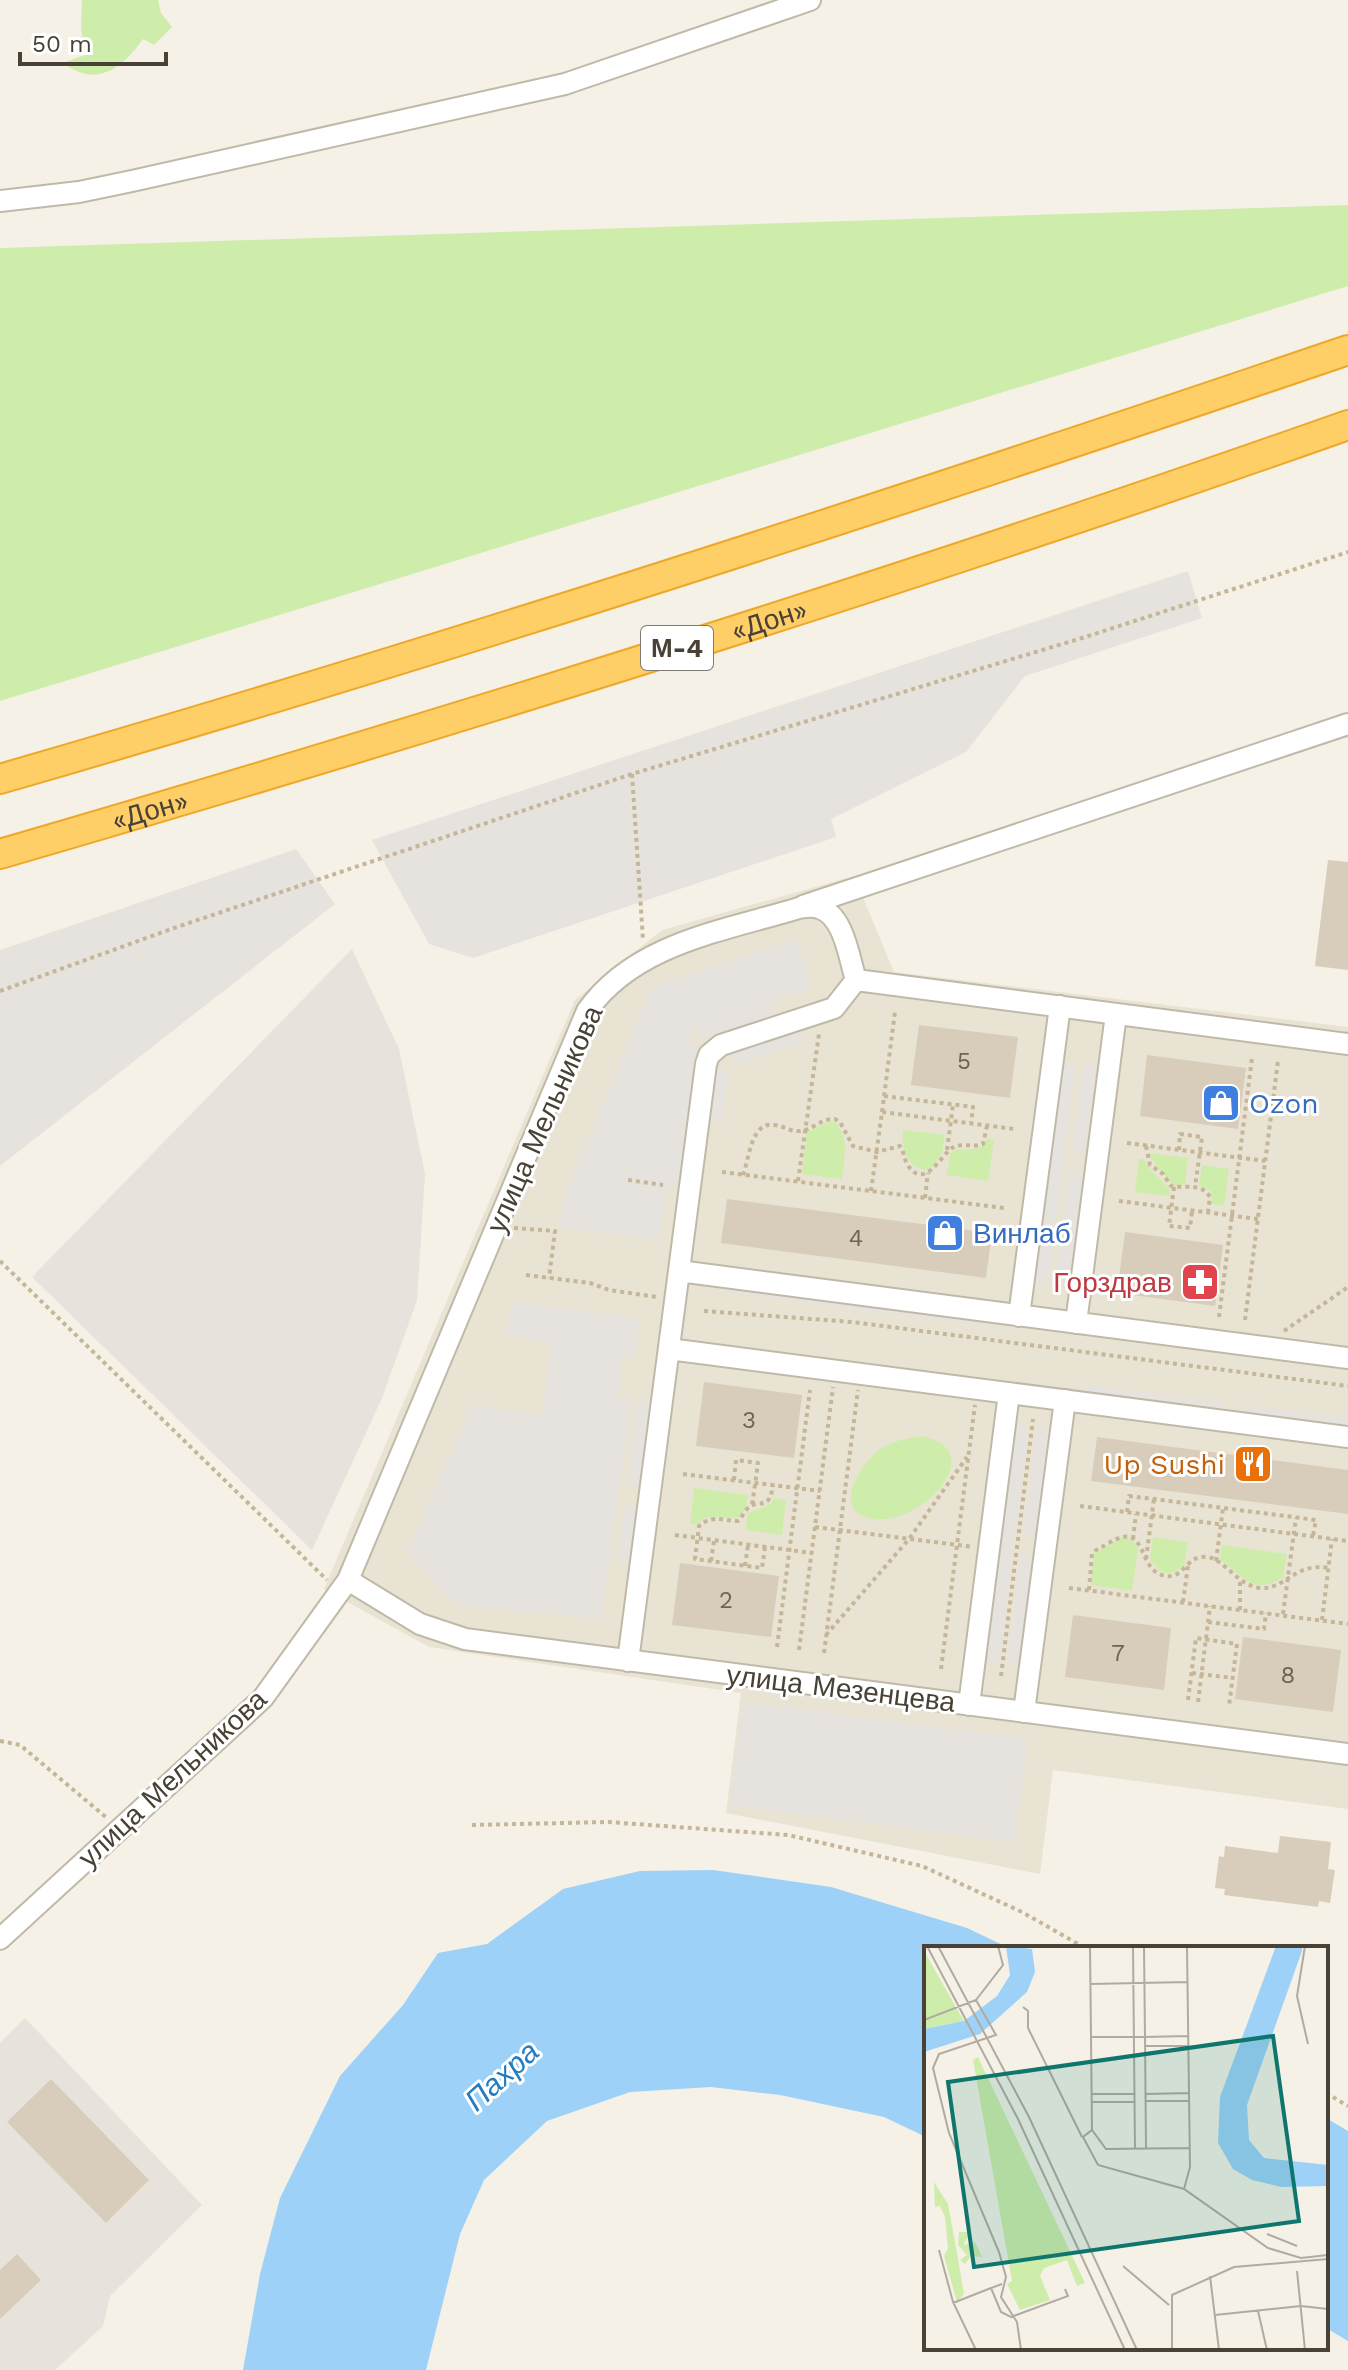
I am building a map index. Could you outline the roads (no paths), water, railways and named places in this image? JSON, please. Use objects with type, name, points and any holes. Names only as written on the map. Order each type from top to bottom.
[{"type":"highway","name":"М-4","points":[[0,779],[585,601],[1013,464],[1348,350]]},
{"type":"highway","name":"«Дон»","points":[[0,854],[587,677],[1015,540],[1348,425]]},
{"type":"street","points":[[0,201],[79,192],[565,84],[810,0]]},
{"type":"street","name":"улица Мельникова","points":[[0,1939],[263,1698],[339,1581],[587,1011],[602,991],[644,959],[670,948],[799,908],[1348,724]]},
{"type":"street","points":[[799,908],[818,907],[832,916],[856,980]]},
{"type":"street","points":[[856,980],[1348,1044]]},
{"type":"street","points":[[628,1661],[709,1055],[721,1045],[834,1008],[856,980]]},
{"type":"street","points":[[1019,1316],[1060,1006]]},
{"type":"street","points":[[1076,1323],[1116,1014]]},
{"type":"street","points":[[679,1271],[1348,1358]]},
{"type":"street","points":[[669,1349],[1348,1437]]},
{"type":"street","points":[[969,1705],[1009,1393]]},
{"type":"street","points":[[1024,1712],[1065,1400]]},
{"type":"street","name":"улица Мезенцева","points":[[339,1581],[420,1624],[441,1632],[495,1643],[1348,1754]]},
{"type":"water","name":"Пахра","points":[[713,1870],[831,1887],[967,1928],[1005,1946],[924,1946],[924,2136],[884,2117],[780,2095],[711,2087],[630,2092],[547,2121],[484,2180],[460,2234],[426,2370],[243,2370],[260,2274],[280,2198],[340,2076],[403,2005],[438,1953],[487,1944],[563,1889],[640,1871]]},
{"type":"water","points":[[1328,2119],[1348,2131],[1348,2341],[1328,2329]]},
{"type":"place","name":"Ozon","points":[[1221,1103]]},
{"type":"place","name":"Винлаб","points":[[945,1233]]},
{"type":"place","name":"Горздрав","points":[[1200,1282]]},
{"type":"place","name":"Up Sushi","points":[[1253,1464]]}]
